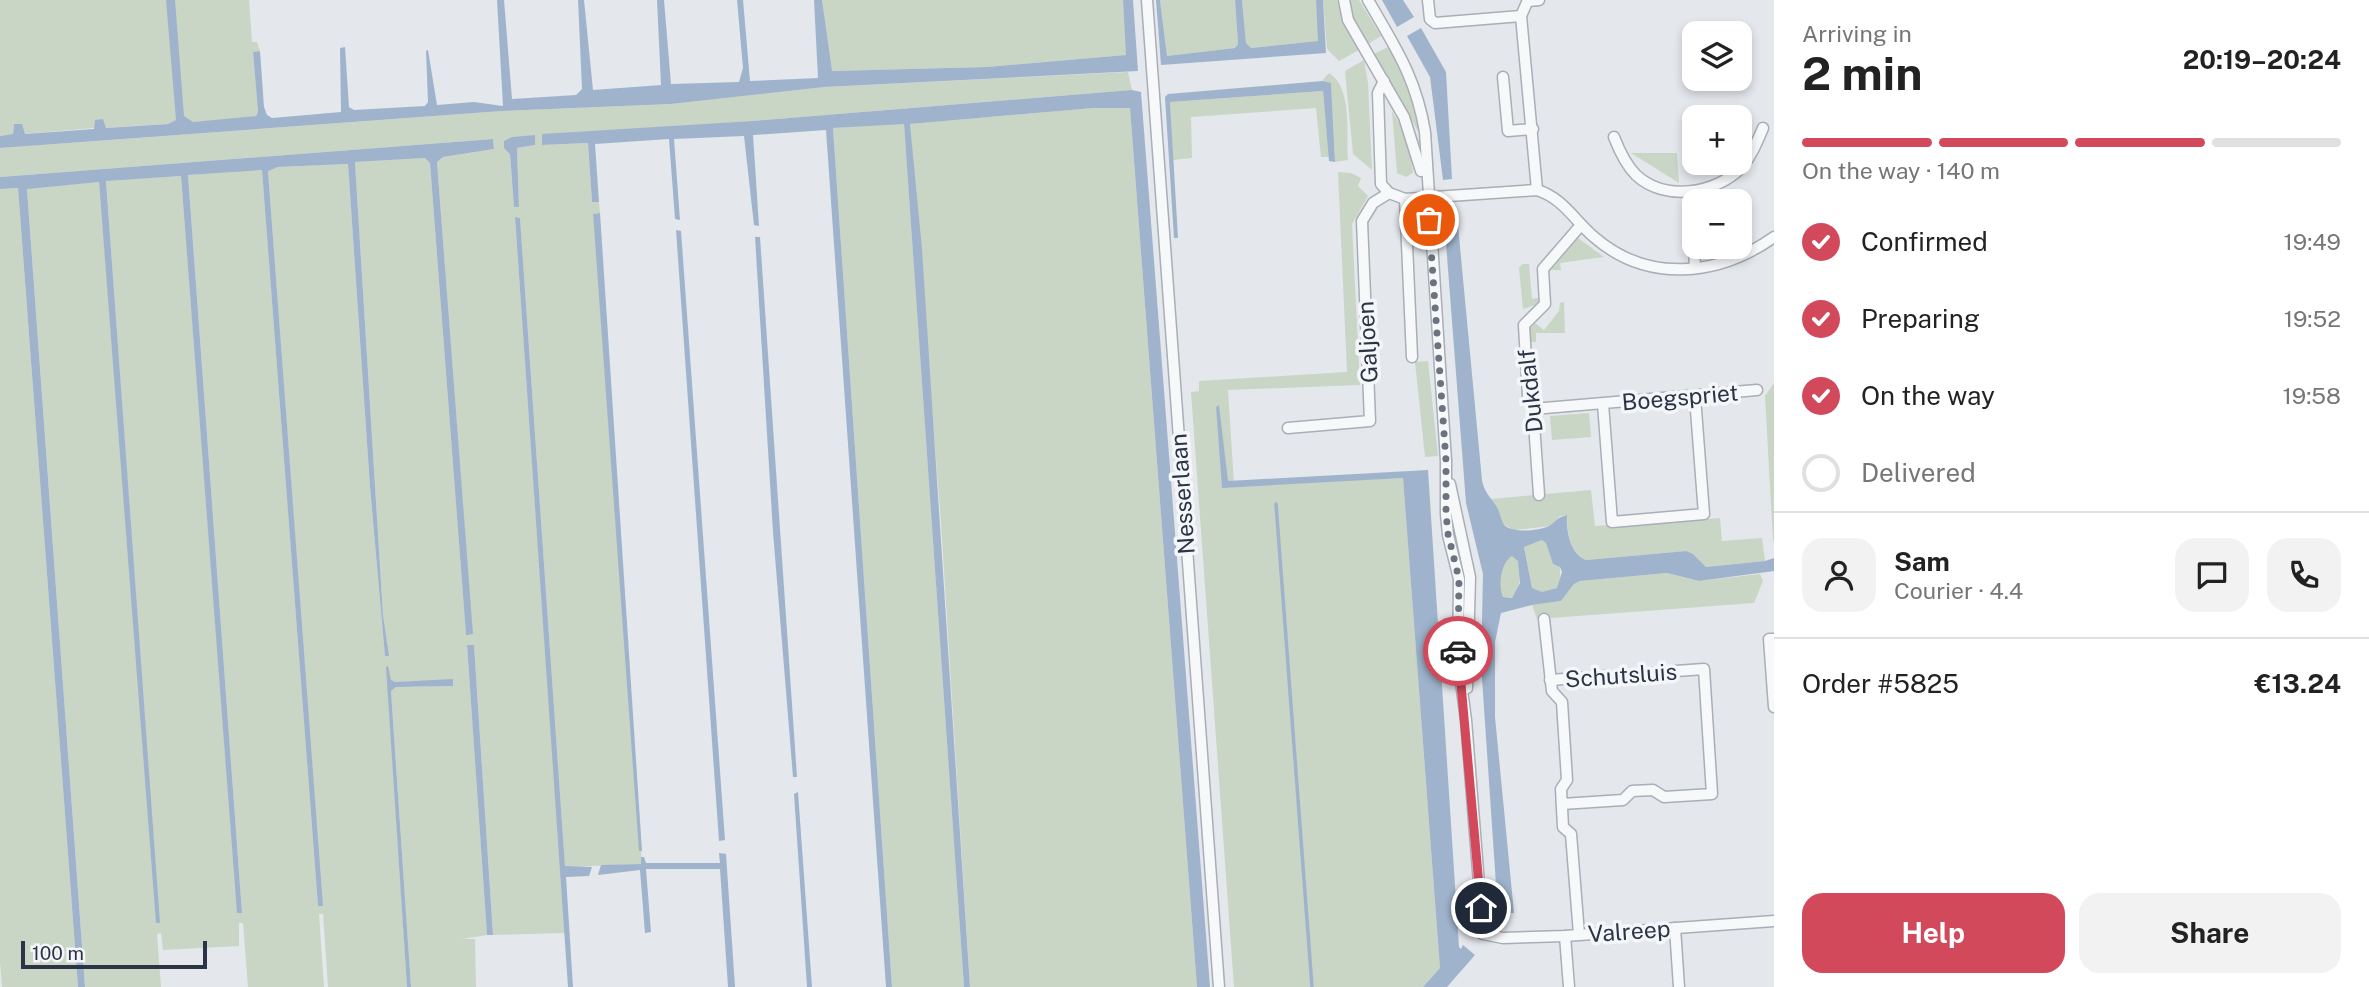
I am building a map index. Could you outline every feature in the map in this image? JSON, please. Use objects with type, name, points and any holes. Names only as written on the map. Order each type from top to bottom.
[{"type":"street","name":"Nesserlaan","points":[[1147,0],[1219,987]]},
{"type":"street","points":[[1344,0],[1348,19],[1404,117],[1416,148],[1427,196]]},
{"type":"street","points":[[1368,0],[1410,74],[1420,100],[1425,132],[1427,196]]},
{"type":"street","points":[[1428,0],[1430,19],[1436,23],[1521,16]]},
{"type":"street","points":[[1537,190],[1521,16],[1528,0],[1539,0]]},
{"type":"street","points":[[1503,77],[1508,131],[1532,126]]},
{"type":"street","points":[[1384,81],[1378,93],[1381,184],[1390,193],[1405,199],[1537,190],[1556,197],[1601,243],[1635,263],[1658,268],[1715,266],[1744,256],[1774,237]]},
{"type":"street","points":[[1700,189],[1720,182],[1740,168],[1754,150],[1763,128]]},
{"type":"street","points":[[1614,137],[1620,153],[1637,176],[1670,191],[1682,192]]},
{"type":"street","name":"Galjoen","points":[[1288,428],[1370,421],[1362,221],[1373,203],[1390,193]]},
{"type":"street","name":"Valreep","points":[[1427,196],[1446,461],[1470,578],[1466,720],[1483,934],[1503,938],[1565,936],[1774,921]]},
{"type":"street","name":"Galjoen","points":[[1405,199],[1412,357]]},
{"type":"street","name":"Dukdalf","points":[[1539,495],[1533,409],[1528,396],[1524,325],[1545,304],[1543,269],[1581,225]]},
{"type":"street","points":[[1695,259],[1695,268]]},
{"type":"street","name":"Boegspriet","points":[[1533,409],[1757,390]]},
{"type":"street","name":"Boegspriet","points":[[1603,404],[1612,522],[1704,514],[1695,397]]},
{"type":"street","name":"Schutsluis","points":[[1544,619],[1552,691],[1562,702],[1567,780],[1561,789],[1563,827],[1571,834],[1579,934]]},
{"type":"street","points":[[1772,639],[1774,707]]},
{"type":"street","name":"Schutsluis","points":[[1550,680],[1704,669],[1712,794],[1664,797],[1653,790],[1632,791],[1623,800],[1562,804]]},
{"type":"street","points":[[1675,928],[1679,987]]},
{"type":"street","points":[[1565,936],[1569,987]]},
{"type":"green space","points":[[0,0],[249,0],[252,42],[257,42],[260,51],[253,52],[258,112],[256,116],[241,119],[105,128],[103,119],[94,128],[24,134],[22,125],[14,124],[13,134],[0,136]]},
{"type":"green space","points":[[822,0],[1123,0],[1127,55],[987,67],[831,71]]},
{"type":"green space","points":[[1160,0],[1235,0],[1238,44],[1235,48],[1167,56]]},
{"type":"green space","points":[[1242,0],[1316,0],[1319,41],[1250,48],[1246,43]]},
{"type":"green space","points":[[1323,0],[1337,0],[1344,25],[1359,50],[1339,61],[1327,49]]},
{"type":"green space","points":[[1348,0],[1359,0],[1381,36],[1368,44],[1353,17]]},
{"type":"green space","points":[[1388,47],[1410,85],[1420,128],[1418,131],[1374,54]]},
{"type":"green space","points":[[1364,60],[1368,83],[1372,170],[1353,154],[1345,71]]},
{"type":"green space","points":[[1128,72],[1132,90],[542,135],[543,145],[588,143],[592,202],[599,202],[600,213],[593,214],[642,864],[565,867],[520,218],[515,218],[565,933],[493,935],[474,645],[467,645],[487,935],[462,939],[475,939],[476,987],[411,987],[391,691],[396,687],[453,686],[453,680],[395,682],[391,681],[387,667],[407,987],[328,987],[323,914],[319,914],[324,987],[248,987],[243,923],[239,923],[239,946],[163,950],[161,933],[157,934],[161,987],[85,987],[27,188],[99,182],[159,923],[106,180],[181,176],[227,774],[242,913],[188,175],[262,169],[318,906],[322,906],[268,170],[278,167],[348,164],[370,487],[385,656],[388,656],[383,615],[355,162],[425,158],[430,163],[466,635],[472,628],[437,162],[443,157],[494,149],[493,139],[0,177],[0,148],[502,111],[671,104],[825,87]],"holes":[[[512,137],[535,145],[517,148],[519,207],[514,207],[510,154]]]},
{"type":"green space","points":[[1329,73],[1342,89],[1347,112],[1348,160],[1335,162],[1331,84],[1322,81]]},
{"type":"green space","points":[[1323,91],[1329,157],[1321,157],[1316,108],[1191,117],[1192,158],[1173,160],[1170,102]]},
{"type":"green space","points":[[1094,108],[1130,108],[1197,987],[970,987],[941,523],[910,124]]},
{"type":"green space","points":[[1392,111],[1404,133],[1410,156],[1413,173],[1406,177],[1397,173]]},
{"type":"green space","points":[[904,123],[964,987],[892,987],[833,128]]},
{"type":"green space","points":[[1631,153],[1677,153],[1679,183]]},
{"type":"green space","points":[[1338,172],[1351,173],[1361,178],[1358,186],[1368,196],[1352,224],[1360,385],[1228,390],[1234,484],[1403,478],[1440,968],[1423,987],[1234,987],[1191,392],[1199,391],[1199,381],[1347,372]]},
{"type":"green space","points":[[18,188],[78,987],[2,987],[0,962],[0,189]]},
{"type":"green space","points":[[1578,238],[1604,257],[1560,263],[1561,270],[1551,270]]},
{"type":"green space","points":[[1522,264],[1529,264],[1532,299],[1539,298],[1538,304],[1523,309],[1519,268]]},
{"type":"green space","points":[[1564,302],[1565,333],[1536,333],[1536,342],[1530,342],[1529,330],[1535,323],[1544,330],[1559,311],[1560,303]]},
{"type":"green space","points":[[1428,361],[1438,456],[1425,457],[1415,362]]},
{"type":"green space","points":[[1774,383],[1774,541],[1773,541],[1765,396]]},
{"type":"green space","points":[[1589,413],[1591,437],[1552,440],[1550,416]]},
{"type":"green space","points":[[1591,490],[1595,526],[1720,518],[1722,541],[1762,538],[1765,561],[1706,567],[1686,551],[1586,560],[1573,547],[1567,515],[1560,516],[1551,526],[1514,530],[1503,524],[1491,499]]},
{"type":"green space","points":[[1542,540],[1546,542],[1553,564],[1560,567],[1560,583],[1557,588],[1542,593],[1532,588],[1524,547]]},
{"type":"green space","points":[[1512,556],[1518,560],[1520,576],[1513,598],[1503,597],[1501,587],[1505,563]]},
{"type":"green space","points":[[1667,573],[1699,581],[1760,574],[1763,581],[1754,603],[1537,619],[1532,605],[1561,601],[1574,584],[1580,581]]},
{"type":"water","points":[[166,0],[175,0],[184,116],[193,122],[256,116],[258,112],[253,52],[260,51],[264,107],[267,115],[272,118],[341,112],[340,48],[345,47],[349,107],[354,110],[425,106],[428,102],[428,50],[437,105],[474,102],[503,106],[497,0],[504,0],[512,99],[576,95],[582,89],[578,0],[584,0],[593,90],[661,85],[657,0],[664,0],[671,84],[739,82],[743,68],[737,0],[743,0],[750,81],[818,78],[814,0],[822,0],[832,71],[987,67],[1126,55],[1123,0],[1133,0],[1138,71],[825,87],[671,104],[502,111],[0,148],[0,136],[13,134],[14,124],[22,124],[25,134],[94,129],[95,120],[103,119],[106,128],[168,124],[176,120]]},
{"type":"water","points":[[1156,0],[1160,0],[1167,56],[1235,48],[1238,44],[1235,0],[1242,0],[1246,43],[1251,48],[1318,41],[1316,0],[1323,0],[1326,53],[1161,65]]},
{"type":"water","points":[[1382,0],[1403,0],[1414,17],[1397,27]]},
{"type":"water","points":[[1421,28],[1446,72],[1452,179],[1443,180],[1430,77],[1407,36]]},
{"type":"water","points":[[1322,81],[1331,83],[1335,162],[1329,161],[1323,91],[1170,102],[1178,238],[1174,238],[1165,97],[1168,94]]},
{"type":"water","points":[[1132,90],[1141,92],[1210,987],[1197,987],[1130,108],[1094,108],[910,124],[922,249],[970,987],[964,987],[904,124],[833,128],[892,987],[886,987],[826,130],[753,135],[759,226],[754,225],[744,136],[674,139],[680,220],[675,219],[669,139],[595,144],[599,202],[592,202],[588,143],[542,145],[542,134],[752,121]]},
{"type":"water","points":[[535,135],[535,145],[517,148],[519,207],[514,207],[510,154],[504,148],[504,141],[512,137]]},
{"type":"water","points":[[493,139],[494,149],[443,157],[437,162],[473,634],[466,635],[430,163],[425,158],[355,162],[383,615],[389,656],[385,656],[370,487],[348,164],[278,167],[268,171],[323,906],[318,906],[262,170],[188,175],[242,913],[237,913],[181,176],[106,181],[160,923],[156,923],[99,182],[27,189],[85,987],[78,987],[18,188],[0,189],[0,177]]},
{"type":"water","points":[[600,213],[642,851],[639,851],[593,214]]},
{"type":"water","points":[[1457,215],[1482,480],[1503,523],[1511,529],[1538,529],[1567,515],[1568,534],[1573,547],[1576,553],[1586,560],[1686,551],[1706,567],[1774,558],[1774,571],[1699,581],[1667,573],[1580,581],[1574,584],[1561,601],[1501,613],[1495,642],[1495,717],[1514,913],[1498,914],[1481,664],[1483,574],[1466,503],[1444,217]],"holes":[[[1542,540],[1546,543],[1553,564],[1560,567],[1562,572],[1557,588],[1542,592],[1532,588],[1524,547]],[[1512,556],[1518,561],[1520,583],[1512,598],[1503,597],[1501,587],[1505,563]]]},
{"type":"water","points":[[515,217],[520,218],[565,866],[592,867],[589,876],[566,877],[573,987],[568,987]]},
{"type":"water","points":[[676,230],[681,231],[725,840],[719,841]]},
{"type":"water","points":[[755,237],[760,237],[797,777],[793,777],[773,532]]},
{"type":"water","points":[[1219,405],[1228,481],[1428,470],[1459,947],[1461,949],[1463,945],[1475,955],[1447,987],[1423,987],[1440,968],[1403,478],[1222,488],[1216,407]]},
{"type":"water","points":[[467,645],[474,645],[493,935],[487,935]]},
{"type":"water","points":[[388,666],[391,680],[395,682],[453,679],[453,686],[396,687],[391,691],[411,987],[407,987]]},
{"type":"water","points":[[798,792],[812,987],[807,987],[794,794]]},
{"type":"water","points":[[719,853],[726,854],[735,987],[728,987],[720,869],[646,869],[651,932],[645,933],[640,870],[598,875],[601,865],[641,864],[641,857],[644,857],[646,863],[720,863]]},
{"type":"waterway","points":[[1276,504],[1312,987]]},
{"type":"way so far","points":[[1429,220],[1446,461],[1446,513],[1459,579],[1458,651]]},
{"type":"route","points":[[1458,651],[1481,908]]}]
